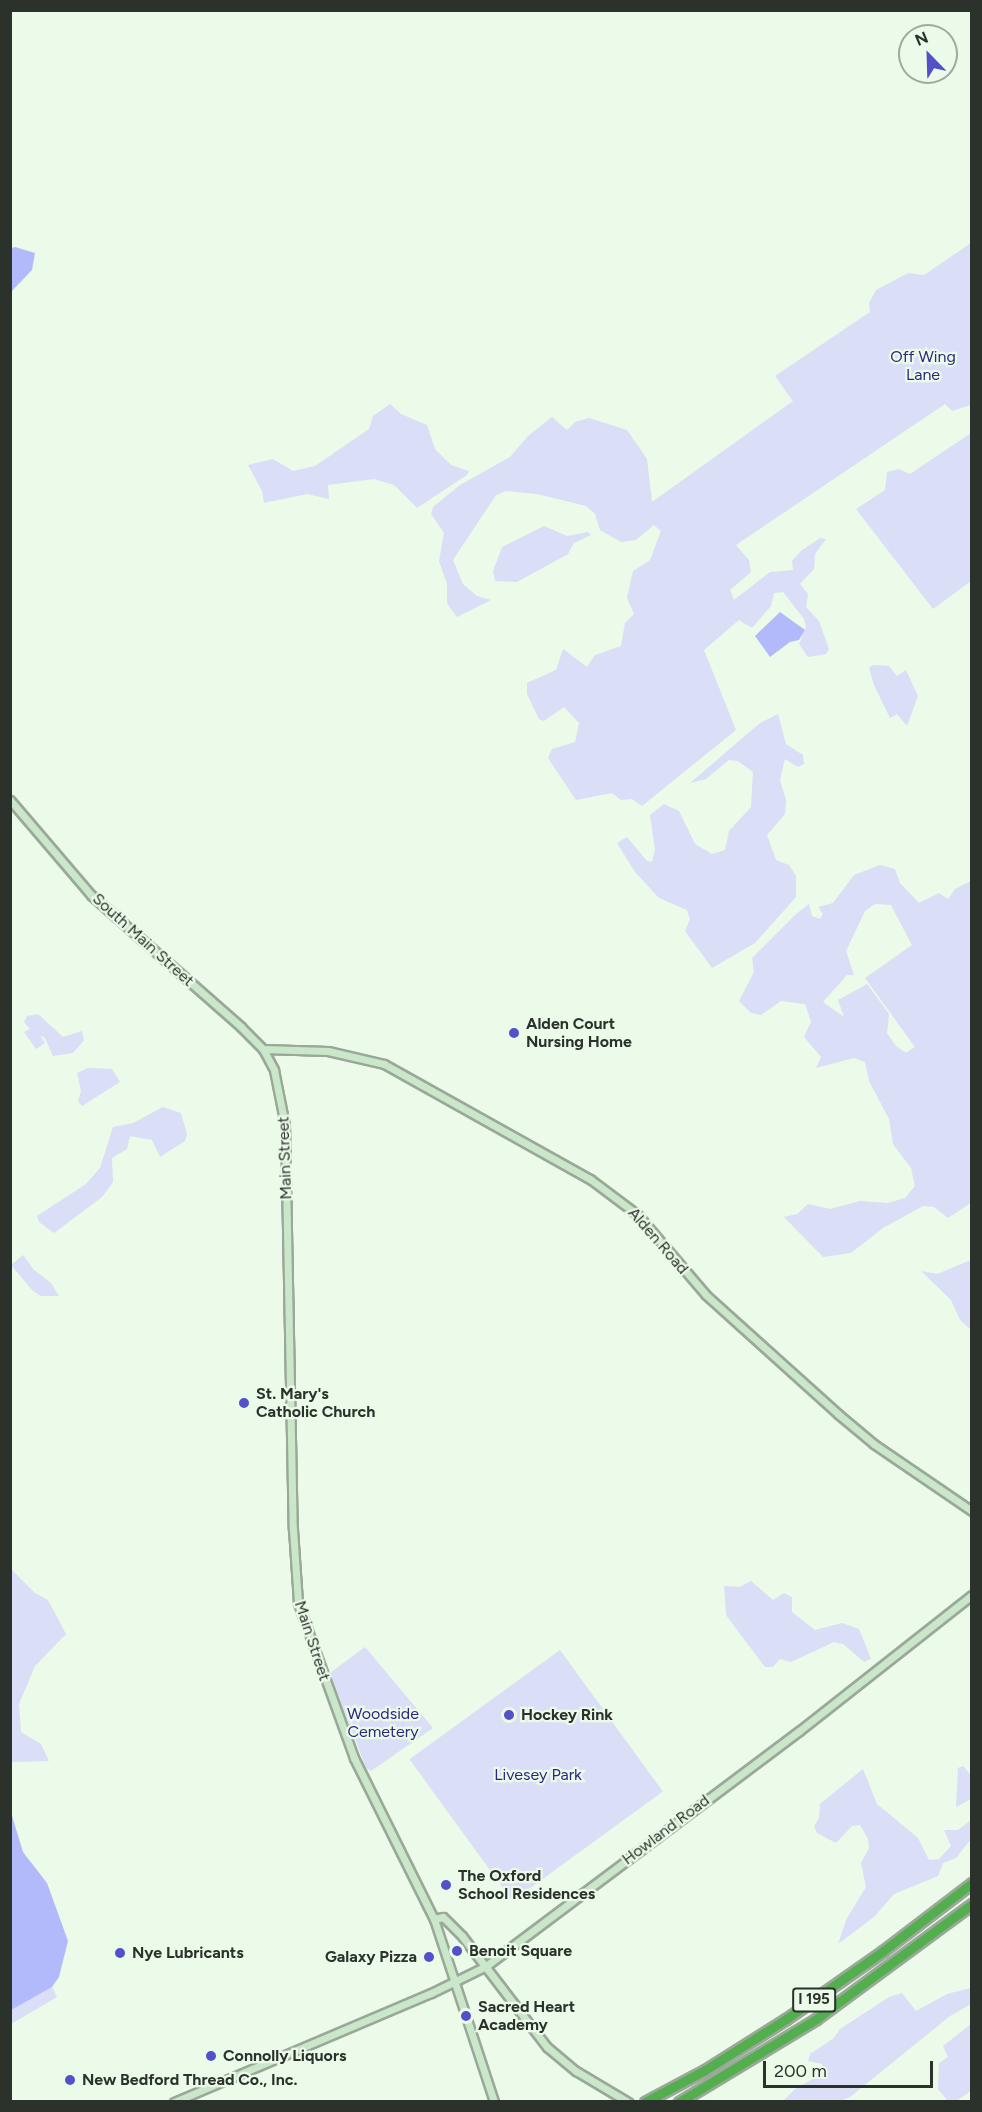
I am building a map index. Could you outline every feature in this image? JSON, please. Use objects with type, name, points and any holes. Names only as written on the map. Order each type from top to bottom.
[{"type":"highway","name":"I 195","points":[[645,2102],[705,2070],[796,2012],[972,1883]]},
{"type":"highway","name":"I 195","points":[[679,2102],[816,2019],[972,1904]]},
{"type":"main road","name":"South Main Street","points":[[10,800],[98,902],[263,1049],[276,1077]]},
{"type":"main road","name":"Alden Road","points":[[263,1049],[328,1051],[384,1064],[590,1179],[638,1215],[711,1300],[838,1414],[874,1444],[972,1511]]},
{"type":"main road","name":"Main Street","points":[[276,1077],[285,1125],[297,1597],[354,1758],[434,1919],[494,2102]]},
{"type":"main road","name":"Howland Road","points":[[174,2102],[454,1982],[486,1966],[806,1726],[972,1595]]},
{"type":"main road","points":[[434,1919],[442,1917],[450,1923],[486,1966],[547,2047],[576,2071],[626,2100]]},
{"type":"green space","name":"Off Wing Lane","points":[[971,243],[971,405],[952,411],[945,404],[736,545],[749,560],[751,572],[730,590],[734,600],[770,572],[793,570],[792,561],[801,551],[820,538],[826,539],[815,554],[814,569],[800,584],[808,594],[806,607],[819,621],[829,649],[826,654],[808,657],[799,644],[806,627],[804,619],[783,592],[774,593],[771,606],[752,628],[739,620],[704,650],[736,730],[642,806],[632,799],[621,800],[612,793],[576,800],[548,758],[552,749],[575,742],[579,723],[564,707],[544,721],[539,719],[527,694],[527,683],[556,670],[563,649],[587,667],[595,655],[621,646],[625,623],[634,614],[627,598],[633,571],[650,560],[661,531],[654,525],[636,540],[621,542],[600,530],[595,514],[586,506],[537,494],[506,491],[496,495],[453,560],[463,584],[477,596],[491,600],[457,617],[447,603],[447,584],[439,561],[444,533],[431,514],[433,507],[460,485],[510,457],[528,436],[552,417],[567,430],[575,422],[589,418],[627,430],[647,459],[652,502],[793,401],[775,376],[870,312],[869,303],[876,290],[908,273],[924,275]]},
{"type":"green space","points":[[390,404],[401,414],[427,425],[435,449],[451,465],[469,471],[467,475],[417,508],[394,485],[374,479],[328,485],[329,499],[307,494],[264,503],[262,491],[248,465],[273,459],[293,471],[315,466],[369,429],[373,416]]},
{"type":"green space","points":[[971,433],[971,581],[933,609],[856,509],[885,490],[887,472],[899,469],[910,474]]},
{"type":"green space","points":[[544,526],[567,536],[588,532],[591,535],[574,543],[568,554],[517,582],[495,581],[493,571],[502,547]]},
{"type":"green space","points":[[873,665],[889,666],[897,676],[906,670],[918,696],[907,726],[897,714],[890,718],[874,685],[869,668]]},
{"type":"green space","points":[[778,714],[786,744],[803,755],[804,764],[798,767],[785,759],[780,780],[786,800],[785,814],[767,835],[776,860],[789,865],[796,876],[796,897],[755,943],[712,968],[685,931],[690,919],[687,910],[659,898],[635,872],[617,843],[627,837],[647,861],[652,862],[655,850],[650,815],[664,804],[679,811],[695,844],[712,854],[725,850],[729,831],[751,807],[753,772],[738,761],[729,760],[706,779],[690,783],[760,723]]},
{"type":"green space","points":[[880,865],[895,869],[900,883],[919,903],[939,893],[948,899],[955,889],[971,881],[971,1203],[948,1218],[934,1207],[923,1206],[883,1228],[851,1253],[823,1257],[784,1217],[797,1214],[808,1204],[830,1209],[860,1201],[888,1203],[905,1198],[915,1186],[911,1168],[893,1144],[889,1119],[869,1081],[865,1062],[854,1058],[816,1068],[821,1057],[804,1037],[811,1022],[805,1004],[781,1001],[761,1015],[751,1013],[739,1001],[754,972],[752,958],[809,904],[812,916],[820,919],[823,914],[818,907],[833,903],[854,875]],"holes":[[[875,904],[891,905],[912,945],[865,978],[915,1047],[906,1053],[896,1046],[887,1033],[889,1014],[867,984],[838,1000],[844,1017],[823,1002],[847,975],[854,975],[846,951],[865,911]]]},
{"type":"green space","points":[[38,1014],[63,1037],[82,1031],[84,1040],[73,1053],[53,1056],[45,1038],[40,1035],[45,1043],[36,1049],[24,1032],[30,1029],[24,1022],[27,1016]]},
{"type":"green space","points":[[88,1068],[112,1069],[120,1082],[82,1106],[78,1101],[81,1091],[77,1073]]},
{"type":"green space","points":[[163,1107],[181,1113],[187,1134],[185,1141],[160,1157],[152,1140],[130,1136],[127,1149],[112,1158],[113,1182],[102,1197],[54,1233],[39,1222],[37,1216],[86,1184],[100,1168],[113,1127],[133,1123]]},
{"type":"green space","points":[[23,1255],[33,1269],[51,1283],[59,1296],[41,1296],[33,1291],[11,1265]]},
{"type":"green space","points":[[971,1260],[971,1330],[960,1320],[951,1300],[921,1271],[937,1274]]},
{"type":"green space","points":[[11,1569],[35,1593],[48,1600],[66,1634],[35,1666],[19,1704],[21,1732],[41,1744],[49,1761],[11,1762]]},
{"type":"green space","points":[[751,1581],[773,1600],[784,1593],[792,1597],[792,1612],[815,1630],[842,1623],[859,1629],[871,1659],[864,1662],[843,1644],[834,1642],[791,1662],[780,1659],[773,1667],[765,1667],[726,1615],[724,1586],[739,1587]]},
{"type":"green space","name":"Woodside Cemetery","points":[[365,1647],[433,1728],[371,1771],[366,1768],[330,1673]]},
{"type":"green space","name":"Livesey Park","points":[[560,1650],[663,1792],[512,1901],[410,1759]]},
{"type":"green space","points":[[963,1766],[971,1775],[971,1799],[956,1807],[958,1768]]},
{"type":"green space","points":[[863,1769],[877,1804],[918,1838],[929,1860],[939,1859],[951,1846],[944,1830],[958,1830],[971,1820],[971,1839],[956,1858],[943,1863],[938,1876],[894,1894],[874,1917],[838,1944],[847,1918],[866,1887],[861,1863],[869,1848],[868,1839],[860,1825],[852,1826],[836,1843],[817,1833],[814,1826],[819,1818],[820,1804]]},
{"type":"green space","points":[[52,1987],[57,1997],[11,2024],[11,2010],[15,2005]]},
{"type":"green space","points":[[971,1988],[971,2004],[950,2016],[850,2097],[840,2101],[783,2101],[795,2089],[823,2073],[822,2064],[808,2061],[810,2054],[834,2038],[840,2029],[889,1997],[902,1993],[916,2011],[947,1994]]},
{"type":"green space","points":[[971,2024],[971,2091],[956,2101],[948,2101],[938,2089],[939,2063],[948,2057],[943,2046]]},
{"type":"water","points":[[11,248],[35,253],[32,270],[11,292]]},
{"type":"water","points":[[780,612],[805,630],[799,640],[790,642],[770,657],[755,636]]},
{"type":"water","points":[[10,1809],[23,1852],[47,1883],[68,1941],[59,1977],[52,1987],[11,2010]]},
{"type":"place","name":"Alden Court Nursing Home","points":[[514,1033]]},
{"type":"place","name":"St. Mary's Catholic Church","points":[[244,1403]]},
{"type":"place","name":"Hockey Rink","points":[[509,1715]]},
{"type":"place","name":"The Oxford School Residences","points":[[446,1885]]},
{"type":"place","name":"Benoit Square","points":[[457,1951]]},
{"type":"place","name":"Nye Lubricants","points":[[120,1953]]},
{"type":"place","name":"Galaxy Pizza","points":[[429,1957]]},
{"type":"place","name":"Sacred Heart Academy","points":[[466,2016]]},
{"type":"place","name":"Connolly Liquors","points":[[211,2056]]},
{"type":"place","name":"New Bedford Thread Co., Inc.","points":[[70,2080]]}]
